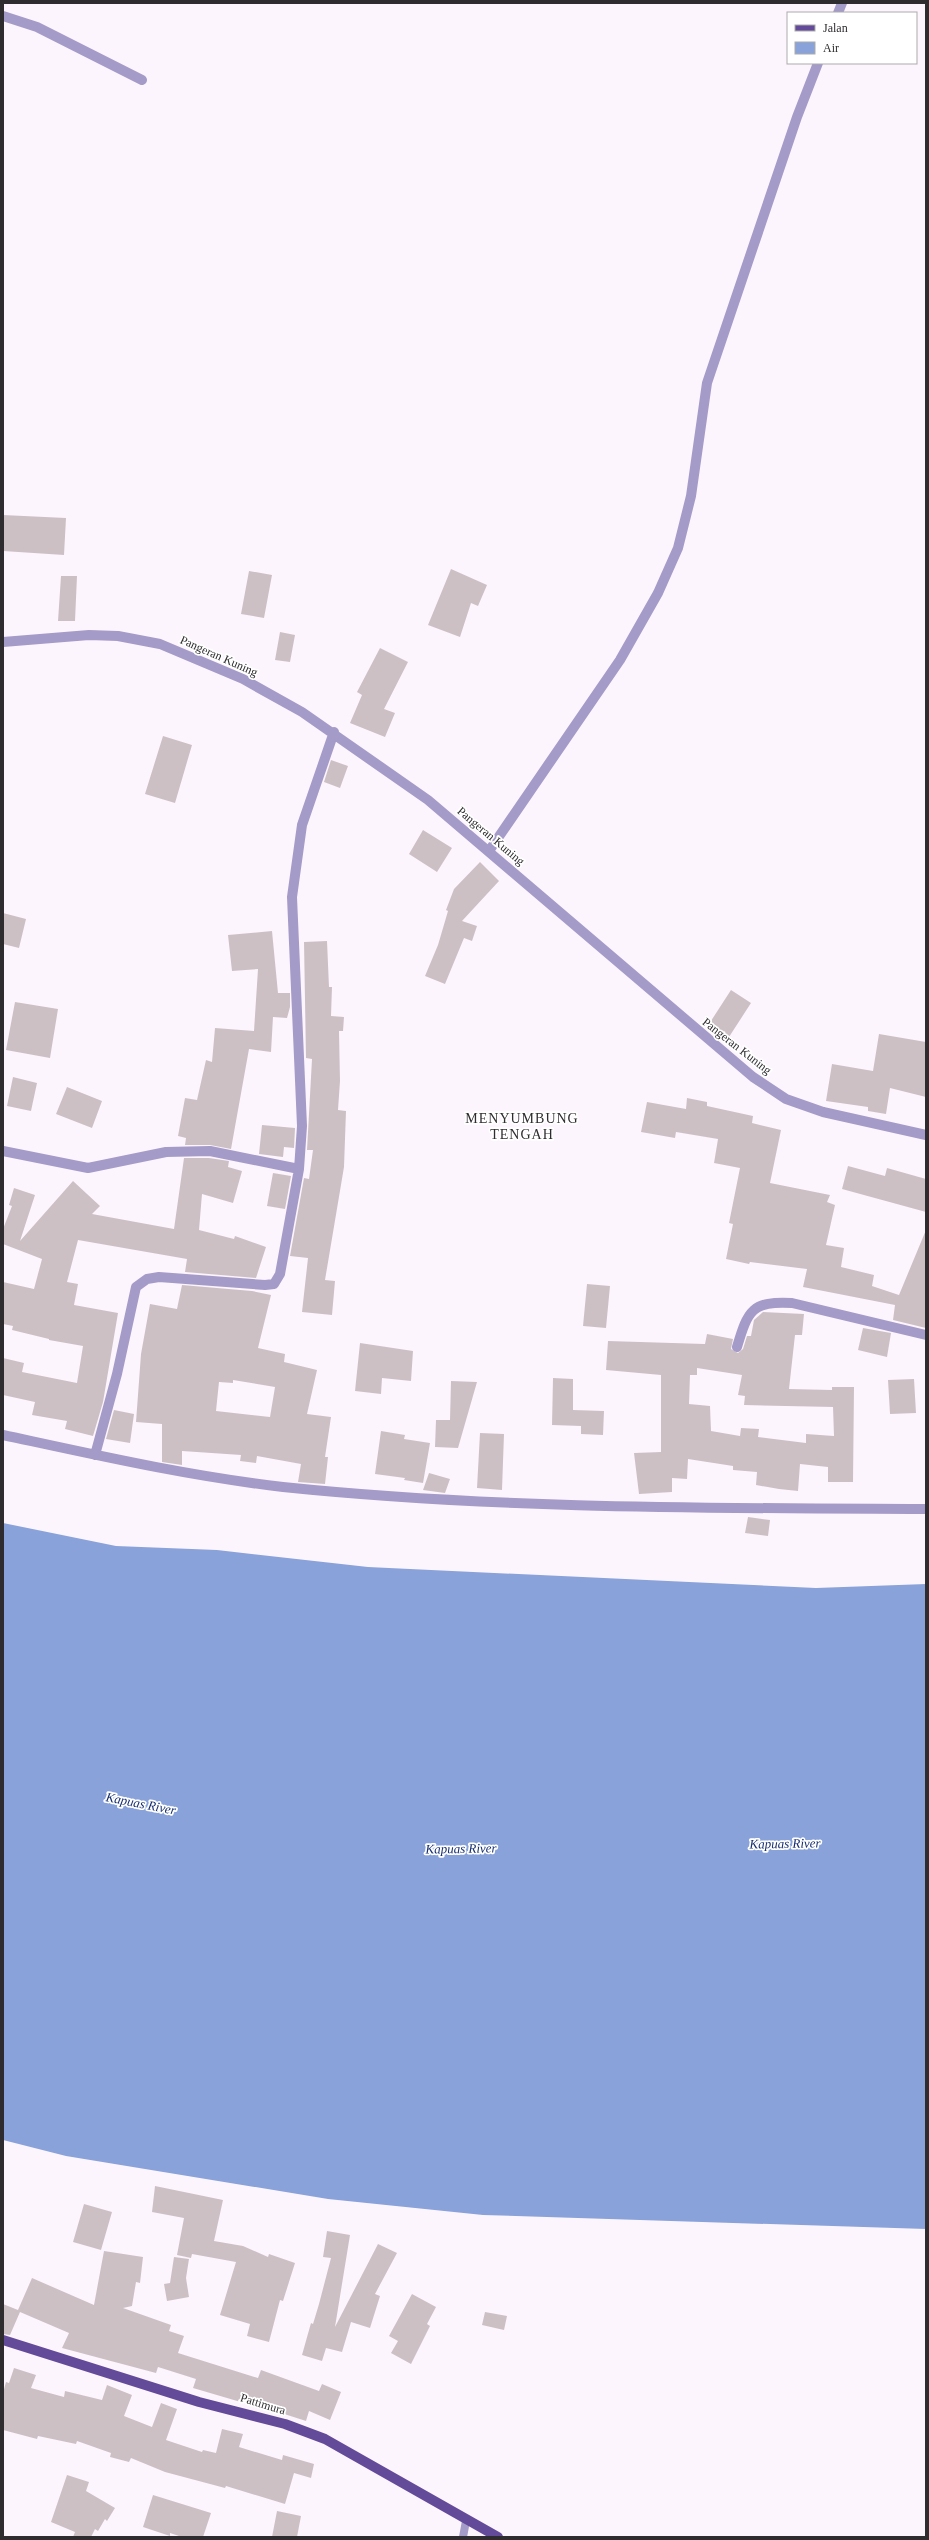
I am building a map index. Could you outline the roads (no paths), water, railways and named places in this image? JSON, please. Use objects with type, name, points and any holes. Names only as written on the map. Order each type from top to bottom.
[{"type":"main road","name":"Pattimura","points":[[3,2340],[198,2402],[285,2424],[325,2440],[371,2463],[466,2521],[498,2537]]},
{"type":"street","points":[[3,16],[37,27],[142,80]]},
{"type":"street","points":[[489,851],[620,660],[658,593],[678,548],[691,496],[707,383],[797,117],[818,64]]},
{"type":"street","name":"Pangeran Kuning","points":[[3,642],[89,635],[118,636],[160,644],[243,679],[334,732],[428,800],[753,1077],[786,1099],[823,1112],[926,1135]]},
{"type":"street","points":[[95,1455],[136,1287],[147,1279],[159,1277],[265,1285],[274,1284],[280,1274],[299,1169],[301,1091],[292,897],[302,825],[334,732]]},
{"type":"street","points":[[3,1151],[88,1168],[166,1152],[210,1151],[299,1169]]},
{"type":"street","points":[[738,1347],[747,1317],[754,1308],[774,1302],[792,1303],[926,1335]]},
{"type":"street","points":[[3,1435],[164,1469],[281,1486],[443,1501],[624,1507],[926,1509]]},
{"type":"lane","points":[[463,2537],[466,2521]]},
{"type":"water","name":"Kapuas River","points":[[3,1523],[116,1546],[217,1550],[368,1567],[816,1588],[926,1584],[926,2229],[483,2215],[328,2199],[66,2156],[3,2140]]},
{"type":"district","name":"MENYUMBUNG TENGAH","points":[[522,1126]]}]
